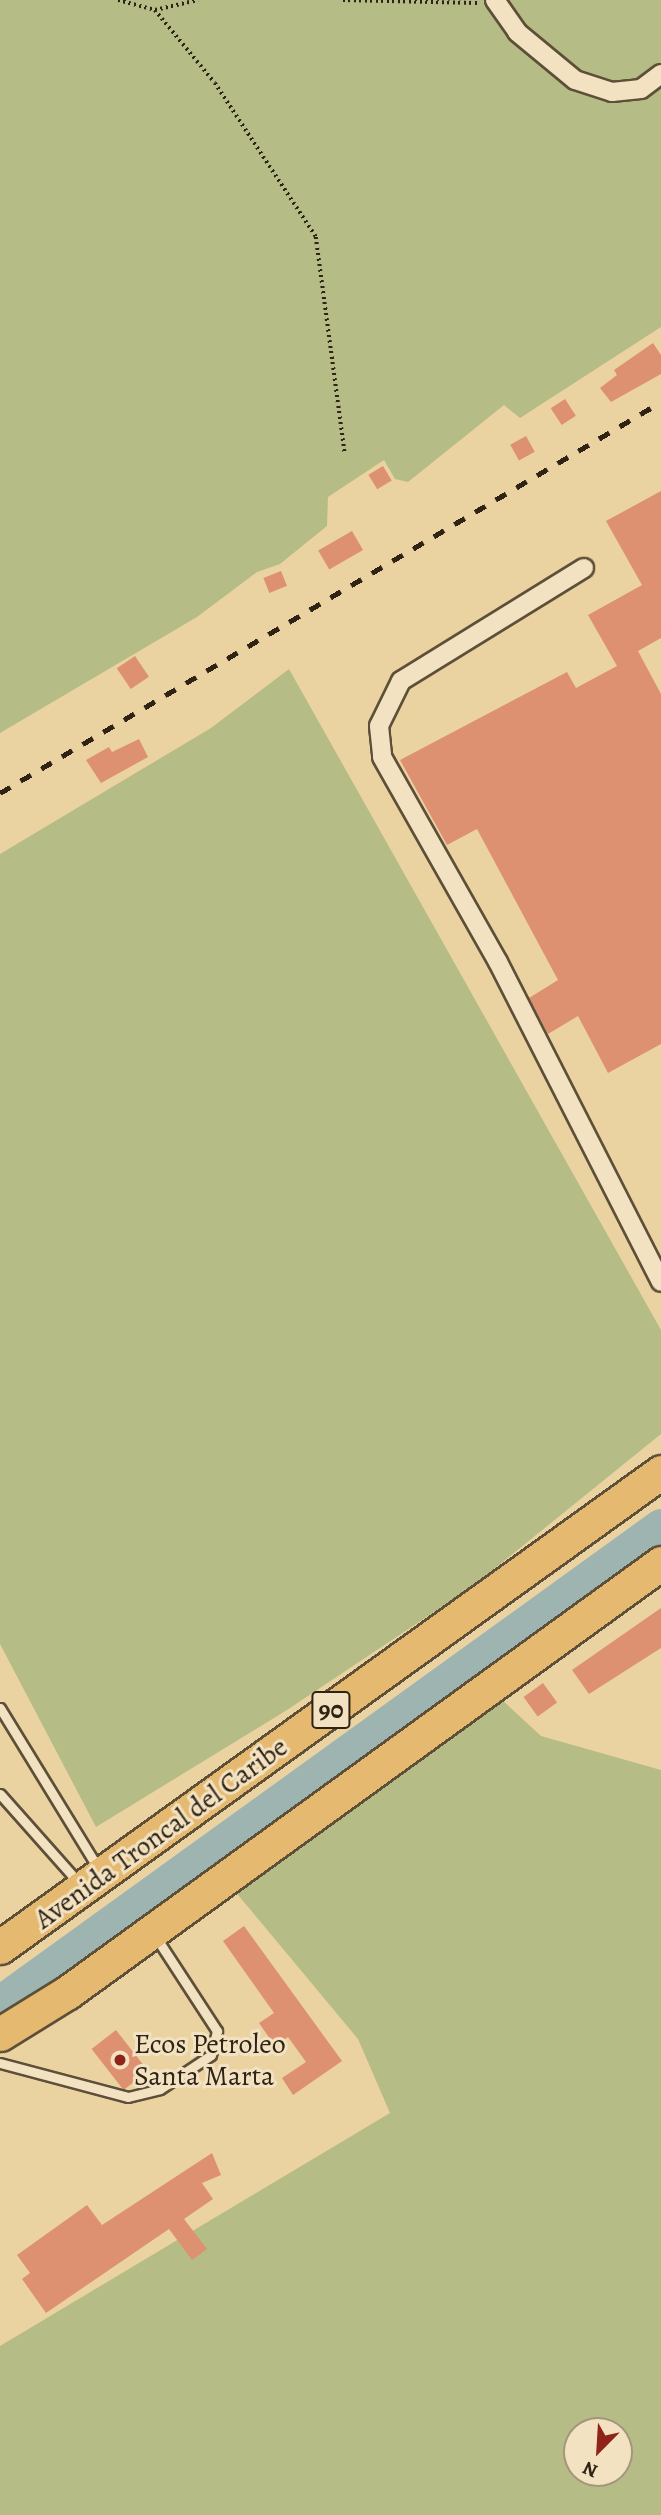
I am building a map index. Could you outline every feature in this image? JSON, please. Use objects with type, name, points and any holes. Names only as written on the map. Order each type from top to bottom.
[{"type":"highway","name":"Avenida Troncal del Caribe","points":[[0,1947],[661,1472]]},
{"type":"highway","points":[[0,2034],[152,1931],[661,1563]]},
{"type":"street","points":[[496,2],[517,33],[575,80],[612,92],[641,89],[661,74]]},
{"type":"street","points":[[584,568],[401,681],[384,705],[380,736],[382,757],[498,962],[661,1282]]},
{"type":"lane","points":[[0,1707],[93,1882]]},
{"type":"lane","points":[[0,1794],[93,1882]]},
{"type":"lane","points":[[0,2063],[128,2097],[160,2089],[211,2055],[217,2031],[152,1931]]},
{"type":"path","points":[[118,0],[155,10],[198,0]]},
{"type":"path","points":[[343,0],[496,2]]},
{"type":"path","points":[[155,10],[215,83],[316,237],[345,455]]},
{"type":"green space","points":[[0,0],[661,0],[661,327],[520,418],[504,405],[408,482],[395,479],[384,460],[328,497],[327,526],[280,564],[257,572],[197,617],[0,733]]},
{"type":"green space","points":[[289,669],[661,1330],[661,1434],[473,1586],[287,1710],[96,1827],[0,1644],[0,854],[211,728]]},
{"type":"green space","points":[[501,1699],[541,1736],[661,1770],[661,2515],[0,2515],[0,2346],[390,2113],[358,2039],[234,1890]]},
{"type":"building","points":[[653,343],[661,355],[661,374],[611,402],[600,388],[617,375],[614,370]]},
{"type":"building","points":[[565,399],[576,416],[562,425],[551,408]]},
{"type":"building","points":[[526,436],[535,452],[519,460],[510,445]]},
{"type":"building","points":[[383,466],[392,481],[377,489],[368,475]]},
{"type":"building","points":[[661,491],[661,638],[638,651],[661,694],[661,1044],[608,1073],[578,1016],[548,1034],[529,998],[558,980],[477,829],[447,845],[400,760],[567,672],[576,688],[617,666],[588,615],[642,585],[606,521]]},
{"type":"building","points":[[352,531],[363,550],[329,570],[318,550]]},
{"type":"building","points":[[281,571],[287,586],[269,593],[263,578]]},
{"type":"building","points":[[135,656],[149,677],[131,689],[117,668]]},
{"type":"building","points":[[139,739],[148,757],[101,783],[86,760],[109,747],[112,752]]},
{"type":"building","points":[[661,1608],[661,1648],[589,1694],[572,1670]]},
{"type":"building","points":[[543,1683],[557,1702],[538,1717],[524,1697]]},
{"type":"building","points":[[244,1926],[342,2061],[293,2095],[282,2078],[306,2062],[288,2037],[275,2046],[259,2023],[274,2013],[223,1941]]},
{"type":"building","name":"Ecos Petroleo Santa Marta","points":[[116,2030],[148,2071],[124,2090],[92,2049]]},
{"type":"building","points":[[212,2153],[221,2175],[202,2183],[213,2199],[184,2219],[207,2249],[192,2260],[169,2229],[46,2313],[22,2279],[30,2273],[17,2255],[87,2205],[102,2225]]},
{"type":"waterway","points":[[0,2004],[661,1527]]},
{"type":"railway","points":[[0,793],[661,402]]},
{"type":"place","name":"Ecos Petroleo Santa Marta","points":[[120,2060]]}]
